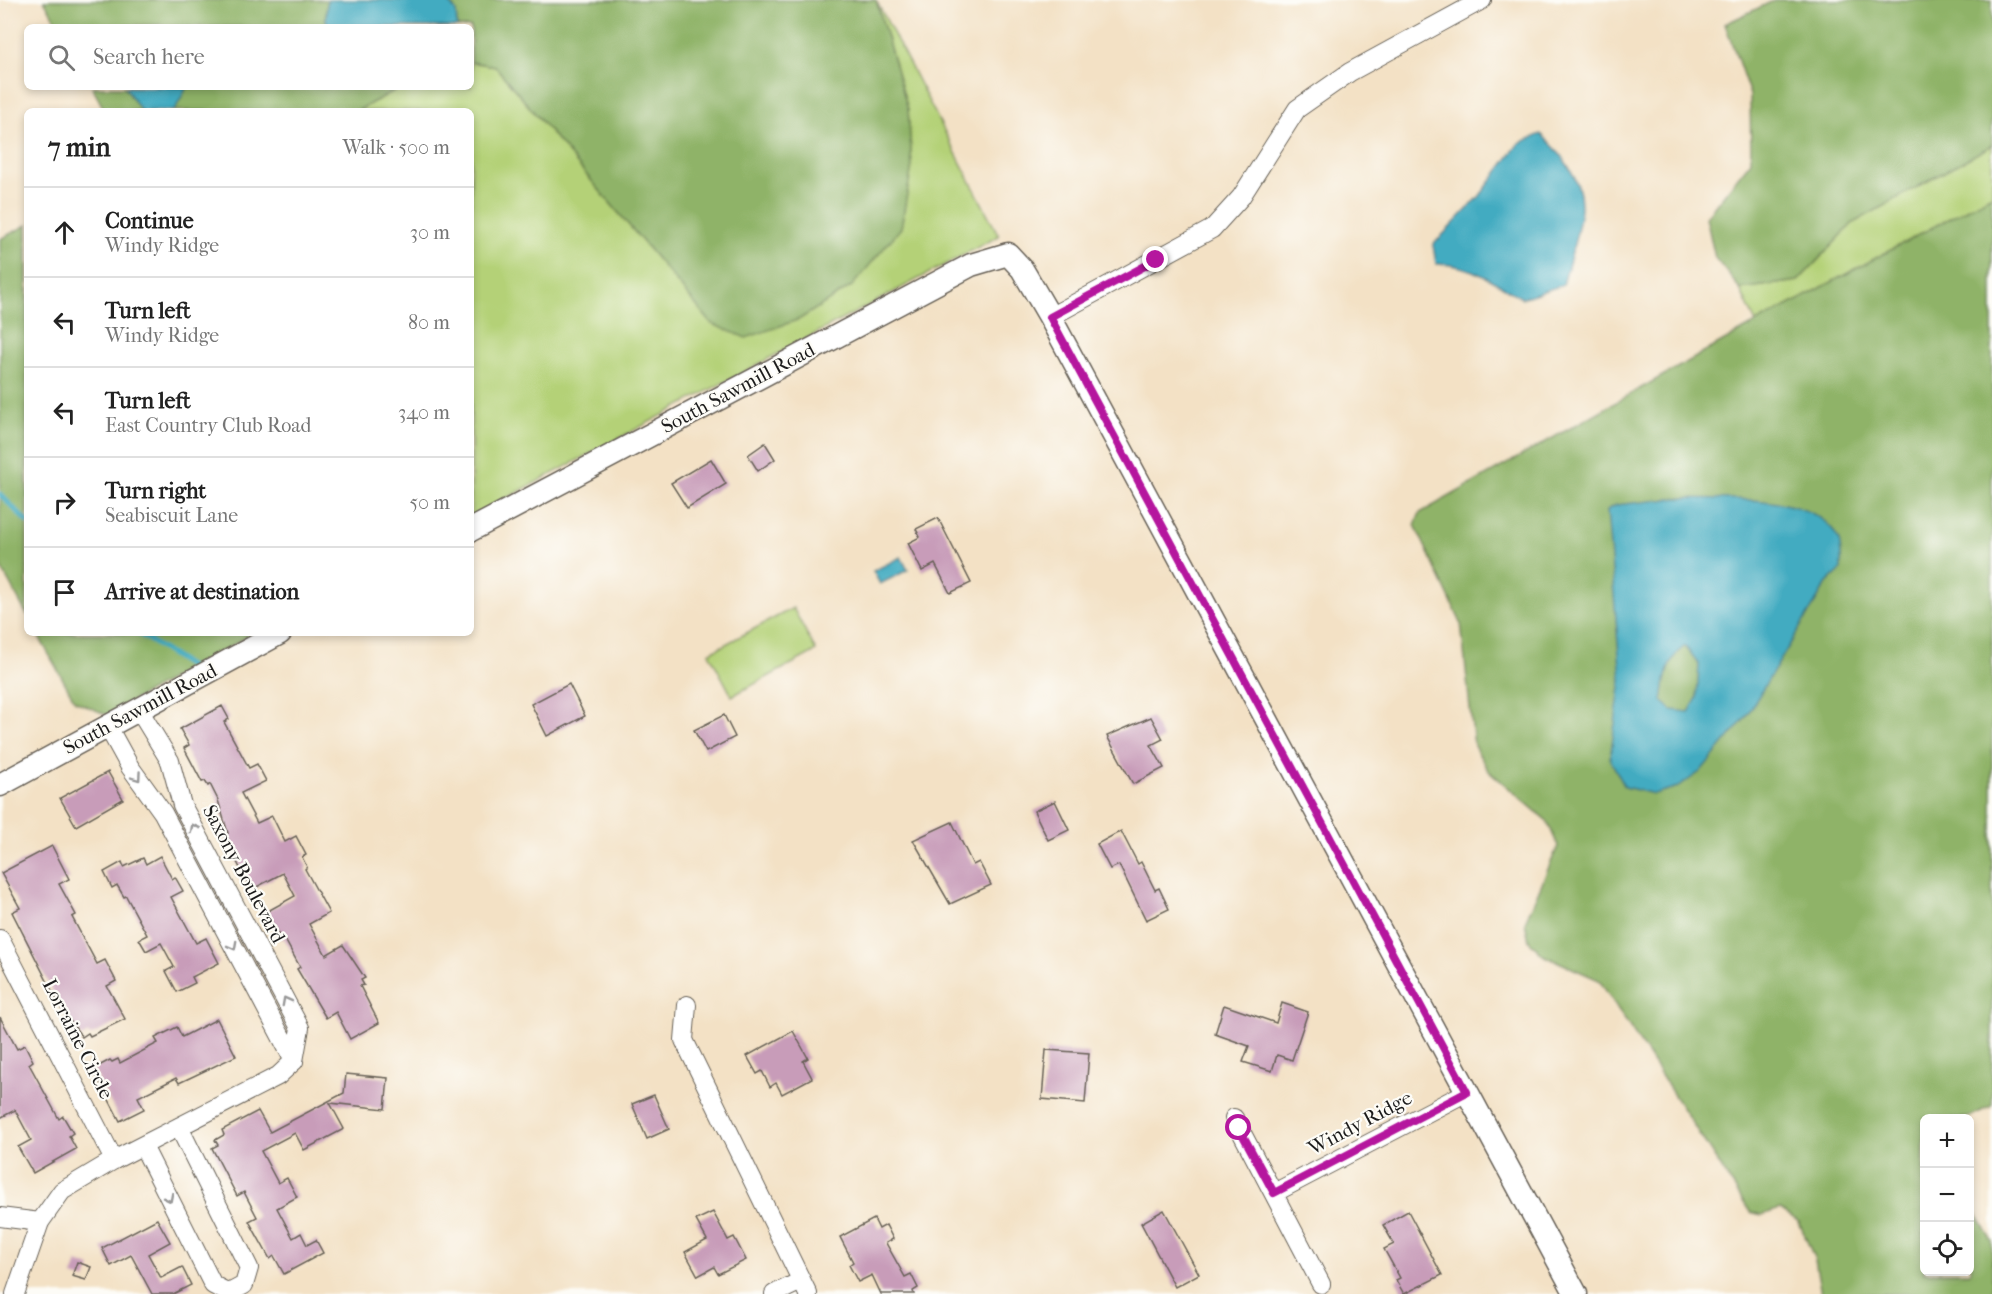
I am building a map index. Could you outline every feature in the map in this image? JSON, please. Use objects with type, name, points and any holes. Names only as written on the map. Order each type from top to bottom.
[{"type":"street","points":[[1482,0],[1350,72],[1297,109],[1241,197],[1212,229],[1050,317],[1576,1294]]},
{"type":"street","name":"South Sawmill Road","points":[[474,528],[971,265],[1008,254],[1022,269],[1050,317]]},
{"type":"street","name":"South Sawmill Road","points":[[0,785],[275,636]]},
{"type":"street","name":"Saxony Boulevard","points":[[139,710],[170,761],[182,805],[300,1028],[294,1061]]},
{"type":"street","points":[[15,1294],[40,1222],[62,1191],[114,1160],[278,1076],[294,1061],[163,813],[130,767],[108,726]]},
{"type":"street","name":"Lorraine Circle","points":[[0,939],[114,1160]]},
{"type":"street","points":[[687,1005],[684,1040],[805,1287],[774,1294]]},
{"type":"street","name":"Windy Ridge","points":[[1274,1193],[1467,1092]]},
{"type":"street","points":[[1234,1119],[1322,1284]]},
{"type":"street","points":[[142,1146],[213,1285],[229,1293],[244,1285],[249,1268],[179,1127]]},
{"type":"street","points":[[0,1217],[40,1222]]},
{"type":"green space","points":[[44,0],[327,0],[328,24],[57,24]]},
{"type":"green space","points":[[447,0],[876,0],[908,109],[912,166],[901,228],[852,286],[800,319],[746,338],[712,324],[495,66],[474,62],[474,24],[457,24],[456,11]]},
{"type":"green space","points":[[876,0],[999,236],[474,515],[474,108],[362,108],[396,90],[474,90],[474,62],[495,66],[712,324],[912,166],[908,110]]},
{"type":"green space","points":[[1775,0],[1992,0],[1992,145],[1853,223],[1798,281],[1740,289],[1715,258],[1706,217],[1751,161],[1750,95],[1725,24]]},
{"type":"green space","points":[[94,90],[127,90],[139,108],[103,108]]},
{"type":"green space","points":[[185,90],[396,90],[362,108],[176,108]]},
{"type":"green space","points":[[1992,145],[1992,195],[1756,323],[1740,289],[1798,281],[1853,223]]},
{"type":"green space","points":[[1992,195],[1992,1106],[1974,1115],[1920,1114],[1920,1276],[1974,1276],[1974,1210],[1992,1241],[1992,1291],[1986,1294],[1821,1294],[1815,1260],[1799,1222],[1780,1209],[1762,1215],[1750,1212],[1599,980],[1543,955],[1529,941],[1525,922],[1558,846],[1547,821],[1488,770],[1474,746],[1461,623],[1415,525],[1420,513],[1756,323]]},
{"type":"green space","points":[[24,227],[24,610],[0,566],[0,239]]},
{"type":"green space","points":[[793,608],[816,651],[732,696],[709,653]]},
{"type":"green space","points":[[39,636],[249,636],[107,715],[75,701]]},
{"type":"water","points":[[327,0],[447,0],[456,11],[457,24],[328,24]]},
{"type":"water","points":[[127,90],[185,90],[176,108],[139,108]]},
{"type":"water","points":[[1541,134],[1568,165],[1580,194],[1581,212],[1563,285],[1522,298],[1471,270],[1436,264],[1433,245],[1479,197],[1519,143]]},
{"type":"water","points":[[1678,498],[1742,499],[1789,505],[1809,512],[1826,523],[1838,538],[1841,549],[1841,570],[1827,583],[1746,717],[1700,772],[1678,787],[1654,794],[1625,787],[1610,759],[1621,680],[1607,510],[1616,505]],"holes":[[[1685,646],[1699,664],[1697,698],[1689,712],[1672,710],[1662,701],[1670,664]]]},
{"type":"water","points":[[901,557],[908,570],[880,584],[873,571]]},
{"type":"building","points":[[765,443],[775,459],[758,471],[748,455]]},
{"type":"building","points":[[711,459],[726,484],[687,508],[671,483]]},
{"type":"building","points":[[938,518],[971,583],[950,593],[935,564],[922,571],[908,543],[920,537],[916,529]]},
{"type":"building","points":[[569,684],[585,716],[547,736],[531,704]]},
{"type":"building","points":[[222,706],[229,719],[224,722],[249,768],[257,764],[266,781],[241,793],[257,823],[272,816],[285,842],[296,836],[306,855],[302,857],[307,867],[305,869],[329,913],[309,924],[326,955],[343,945],[365,978],[361,980],[364,985],[360,986],[379,1023],[350,1039],[336,1012],[326,1018],[297,969],[300,967],[284,938],[281,939],[266,912],[295,896],[283,873],[251,890],[226,840],[228,833],[218,800],[210,784],[208,786],[205,781],[202,782],[184,748],[189,745],[180,729]]},
{"type":"building","points":[[724,715],[735,737],[706,752],[694,730]]},
{"type":"building","points":[[1151,717],[1163,739],[1151,745],[1164,768],[1133,784],[1107,736]]},
{"type":"building","points":[[108,772],[123,799],[76,826],[60,798]]},
{"type":"building","points":[[1055,801],[1069,830],[1048,840],[1034,811]]},
{"type":"building","points":[[952,822],[973,865],[979,862],[991,885],[950,904],[913,840]]},
{"type":"building","points":[[1121,831],[1138,864],[1141,862],[1155,890],[1159,888],[1169,909],[1146,920],[1119,865],[1110,869],[1097,844]]},
{"type":"building","points":[[52,846],[69,879],[59,884],[76,915],[72,917],[97,964],[105,960],[116,981],[107,986],[125,1019],[90,1036],[88,1033],[82,1037],[62,1010],[12,912],[20,908],[1,873]]},
{"type":"building","points":[[160,856],[172,879],[175,877],[183,891],[171,897],[196,943],[206,938],[219,963],[192,977],[195,983],[177,992],[166,971],[174,967],[161,943],[146,951],[139,939],[147,935],[126,896],[124,897],[117,885],[112,888],[104,872],[122,862],[124,867],[143,858],[146,864]]},
{"type":"building","points":[[1282,1003],[1308,1012],[1292,1060],[1277,1055],[1272,1071],[1243,1062],[1249,1046],[1215,1034],[1224,1005],[1276,1023]]},
{"type":"building","points":[[0,1017],[17,1049],[25,1045],[33,1061],[29,1064],[59,1119],[63,1116],[73,1133],[69,1136],[76,1149],[33,1173],[18,1147],[31,1140],[15,1110],[0,1118]]},
{"type":"building","points":[[217,1019],[236,1056],[179,1083],[176,1078],[138,1097],[144,1109],[120,1121],[93,1069],[110,1060],[112,1062],[118,1059],[120,1063],[158,1043],[155,1038],[177,1027],[182,1037]]},
{"type":"building","points":[[793,1031],[808,1058],[803,1061],[812,1078],[782,1094],[776,1083],[770,1087],[762,1071],[757,1074],[747,1056]]},
{"type":"building","points":[[1046,1050],[1089,1053],[1085,1103],[1042,1099]]},
{"type":"building","points":[[346,1074],[388,1078],[385,1109],[330,1103],[344,1129],[304,1150],[295,1133],[261,1151],[278,1183],[287,1178],[297,1197],[277,1208],[293,1238],[301,1233],[307,1245],[316,1240],[323,1253],[284,1274],[274,1256],[270,1259],[249,1221],[257,1217],[244,1192],[237,1196],[212,1148],[218,1145],[215,1140],[224,1135],[222,1130],[258,1111],[270,1132],[344,1093]]},
{"type":"building","points":[[654,1095],[669,1129],[647,1139],[632,1104]]},
{"type":"building","points":[[1164,1210],[1199,1274],[1175,1287],[1141,1223]]},
{"type":"building","points":[[1408,1211],[1442,1275],[1404,1294],[1396,1280],[1400,1278],[1384,1249],[1394,1244],[1383,1225]]},
{"type":"building","points":[[713,1212],[728,1240],[734,1237],[746,1260],[718,1274],[714,1267],[698,1276],[685,1252],[707,1240],[696,1220]]},
{"type":"building","points":[[157,1219],[170,1242],[148,1254],[161,1278],[182,1267],[191,1285],[173,1294],[152,1294],[131,1255],[111,1266],[102,1248]]},
{"type":"building","points":[[874,1219],[879,1229],[886,1225],[893,1239],[886,1243],[905,1277],[911,1274],[918,1288],[913,1291],[914,1294],[881,1294],[872,1275],[858,1282],[849,1265],[853,1262],[840,1237]]},
{"type":"building","points":[[77,1262],[91,1267],[86,1280],[72,1276]]},
{"type":"waterway","points":[[0,494],[24,519]]},
{"type":"waterway","points":[[143,636],[195,670]]},
{"type":"route","points":[[1156,260],[1050,317],[1467,1092],[1274,1193],[1239,1128]]}]
